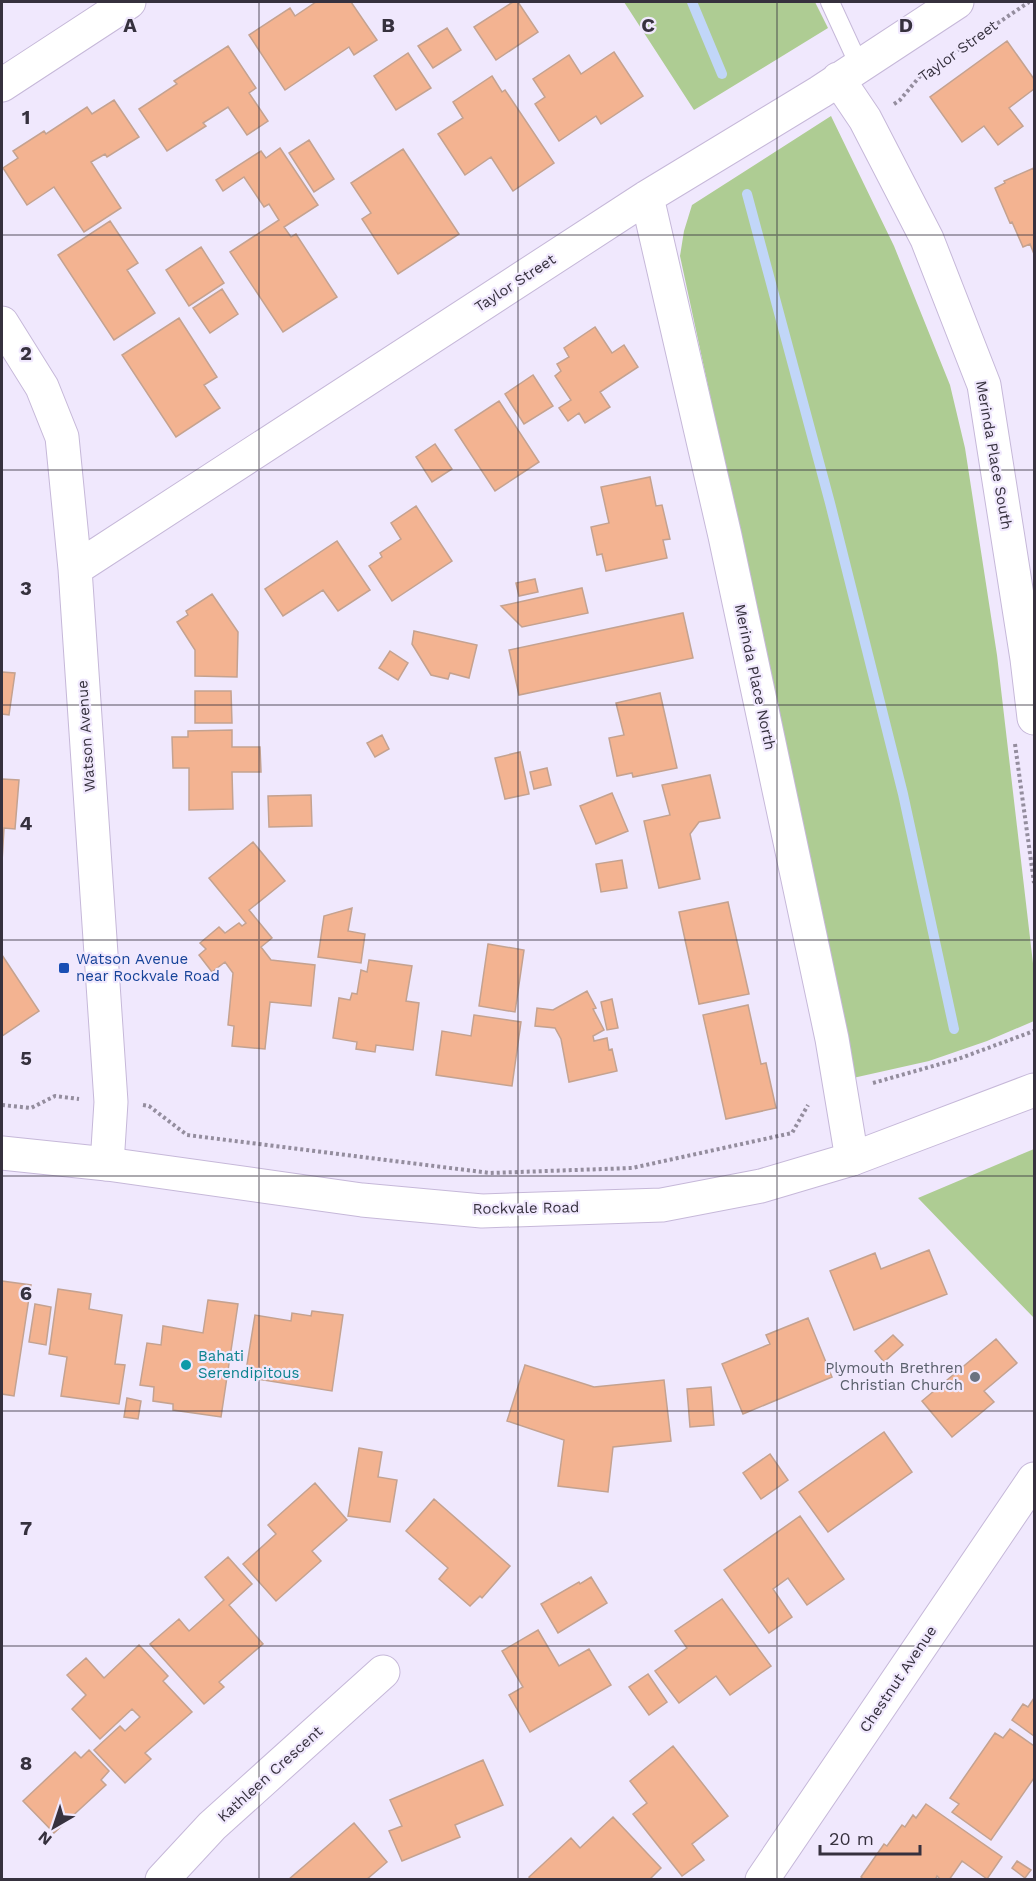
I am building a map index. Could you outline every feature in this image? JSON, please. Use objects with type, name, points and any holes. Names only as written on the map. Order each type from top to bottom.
[{"type":"street","points":[[2,85],[129,2]]},
{"type":"street","name":"Taylor Street","points":[[75,569],[647,197],[957,2]]},
{"type":"street","name":"Merinda Place South","points":[[849,72],[865,119],[927,239],[984,385],[1027,659],[1024,728]]},
{"type":"street","name":"Merinda Place North","points":[[647,197],[725,536],[827,1016],[852,1159]]},
{"type":"street","name":"Watson Avenue","points":[[2,323],[42,387],[62,437],[75,569],[111,1102],[107,1164]]},
{"type":"street","name":"Rockvale Road","points":[[2,1153],[107,1164],[362,1200],[482,1211],[662,1205],[761,1186],[852,1159],[1035,1090]]},
{"type":"street","name":"Chestnut Avenue","points":[[762,1880],[1035,1479]]},
{"type":"street","name":"Kathleen Crescent","points":[[162,1880],[212,1826],[383,1672]]},
{"type":"lane","points":[[830,2],[849,72]]},
{"type":"path","name":"Taylor Street","points":[[891,105],[900,100],[921,75],[1029,2]]},
{"type":"path","points":[[1024,728],[1035,883]]},
{"type":"path","points":[[866,1085],[958,1059],[1035,1030]]},
{"type":"path","points":[[2,1105],[32,1108],[55,1096],[79,1099]]},
{"type":"path","points":[[140,1105],[149,1106],[187,1135],[490,1173],[632,1168],[792,1133],[811,1099]]},
{"type":"green space","points":[[624,2],[815,2],[828,28],[694,110]]},
{"type":"green space","points":[[831,116],[894,246],[950,385],[965,448],[997,655],[1034,972],[1034,1021],[987,1041],[929,1061],[853,1078],[769,669],[680,256],[684,231],[692,205]]},
{"type":"green space","points":[[1034,1149],[1034,1318],[918,1198]]},
{"type":"building","points":[[316,2],[351,2],[377,40],[354,55],[349,47],[285,90],[249,35],[290,8],[295,16]]},
{"type":"building","points":[[513,2],[518,2],[538,32],[496,60],[474,27]]},
{"type":"building","points":[[447,28],[461,50],[433,68],[418,46]]},
{"type":"building","points":[[1007,41],[1034,79],[1034,89],[1009,108],[1023,126],[998,145],[984,126],[962,142],[930,97]]},
{"type":"building","points":[[228,46],[256,88],[249,93],[268,121],[247,135],[228,107],[203,123],[206,126],[167,151],[139,109],[177,84],[174,81]]},
{"type":"building","points":[[614,52],[643,96],[601,124],[596,116],[559,141],[535,104],[545,97],[533,79],[569,55],[581,74]]},
{"type":"building","points":[[408,53],[431,88],[396,110],[374,76]]},
{"type":"building","points":[[492,76],[502,92],[505,90],[554,163],[513,191],[491,157],[465,175],[438,134],[463,118],[453,102]]},
{"type":"building","points":[[114,100],[139,137],[107,157],[105,154],[91,162],[121,208],[84,232],[54,187],[27,205],[3,168],[18,158],[13,151],[44,131],[46,134],[87,107],[92,114]]},
{"type":"building","points":[[309,140],[334,179],[314,192],[289,153]]},
{"type":"building","points":[[280,148],[318,205],[284,227],[291,237],[296,234],[337,297],[283,332],[230,252],[279,220],[269,204],[264,207],[244,177],[223,191],[216,180],[261,151],[266,158]]},
{"type":"building","points":[[403,149],[459,234],[398,274],[362,219],[371,213],[351,183]]},
{"type":"building","points":[[1034,168],[1034,254],[1030,244],[1023,247],[995,188],[1005,183],[1004,181]]},
{"type":"building","points":[[110,221],[138,263],[127,270],[155,313],[114,340],[58,255]]},
{"type":"building","points":[[201,247],[224,283],[189,306],[166,270]]},
{"type":"building","points":[[222,289],[238,314],[210,333],[193,308]]},
{"type":"building","points":[[179,318],[217,377],[204,385],[220,408],[176,437],[122,355]]},
{"type":"building","points":[[595,327],[612,353],[624,345],[638,367],[600,392],[610,407],[585,423],[579,413],[568,421],[559,408],[571,400],[555,376],[561,371],[557,364],[569,357],[564,348]]},
{"type":"building","points":[[533,375],[553,406],[524,424],[505,394]]},
{"type":"building","points":[[499,401],[539,462],[495,491],[455,430]]},
{"type":"building","points":[[435,444],[452,469],[432,482],[416,457]]},
{"type":"building","points":[[650,477],[656,506],[662,505],[670,539],[663,540],[667,558],[606,571],[602,554],[597,555],[591,527],[609,523],[601,487]]},
{"type":"building","points":[[416,506],[452,561],[392,601],[369,566],[382,557],[380,553],[401,539],[391,523]]},
{"type":"building","points":[[337,541],[370,590],[338,611],[323,590],[283,616],[265,589]]},
{"type":"building","points":[[535,579],[538,592],[519,596],[516,583]]},
{"type":"building","points":[[582,588],[588,613],[522,627],[501,606]]},
{"type":"building","points":[[212,594],[238,632],[237,677],[195,676],[195,650],[177,622],[188,615],[186,611]]},
{"type":"building","points":[[683,613],[693,658],[519,695],[509,650]]},
{"type":"building","points":[[414,631],[477,645],[469,678],[450,673],[448,679],[431,675],[412,644]]},
{"type":"building","points":[[390,651],[408,663],[398,680],[379,668]]},
{"type":"building","points":[[2,672],[15,673],[9,715],[2,714]]},
{"type":"building","points":[[195,691],[231,691],[232,723],[195,723]]},
{"type":"building","points":[[660,693],[677,768],[633,777],[632,773],[617,776],[609,738],[624,735],[616,703]]},
{"type":"building","points":[[232,730],[232,747],[260,747],[261,772],[232,772],[233,809],[189,810],[189,768],[173,768],[172,737],[188,737],[188,731]]},
{"type":"building","points":[[382,735],[389,749],[375,757],[367,743]]},
{"type":"building","points":[[520,752],[529,794],[505,799],[495,758]]},
{"type":"building","points":[[547,768],[551,785],[534,789],[530,772]]},
{"type":"building","points":[[710,775],[720,818],[699,822],[690,834],[700,879],[659,888],[644,821],[670,815],[662,785]]},
{"type":"building","points":[[2,779],[19,780],[15,829],[4,828],[2,862]]},
{"type":"building","points":[[612,793],[628,831],[596,844],[580,806]]},
{"type":"building","points":[[311,795],[312,826],[269,827],[268,796]]},
{"type":"building","points":[[253,842],[285,881],[249,910],[272,938],[261,947],[271,960],[315,965],[311,1006],[270,1002],[265,1049],[232,1046],[234,1026],[228,1025],[233,973],[225,962],[212,972],[199,955],[206,949],[200,943],[219,927],[225,933],[239,923],[242,926],[246,923],[209,878]]},
{"type":"building","points":[[622,860],[627,888],[601,892],[596,864]]},
{"type":"building","points":[[728,902],[749,994],[699,1004],[679,912]]},
{"type":"building","points":[[352,908],[348,931],[365,934],[361,963],[318,957],[324,916]]},
{"type":"building","points":[[488,944],[524,950],[515,1012],[479,1006]]},
{"type":"building","points":[[2,955],[39,1011],[2,1036]]},
{"type":"building","points":[[369,960],[412,966],[406,1001],[419,1003],[413,1050],[376,1045],[375,1052],[356,1049],[357,1042],[333,1038],[339,998],[350,1000],[352,993],[357,994],[361,970],[367,972]]},
{"type":"building","points":[[587,991],[604,1030],[593,1036],[594,1041],[607,1038],[617,1071],[569,1082],[561,1039],[555,1028],[535,1026],[537,1008],[553,1010]]},
{"type":"building","points":[[612,999],[618,1028],[607,1030],[601,1002]]},
{"type":"building","points":[[748,1005],[761,1064],[766,1063],[776,1108],[726,1119],[703,1015]]},
{"type":"building","points":[[474,1015],[521,1022],[512,1086],[436,1075],[442,1031],[471,1036]]},
{"type":"building","points":[[929,1250],[947,1294],[854,1330],[830,1271],[875,1253],[881,1269]]},
{"type":"building","points":[[2,1281],[31,1285],[14,1396],[2,1394]]},
{"type":"building","points":[[58,1289],[91,1294],[89,1309],[122,1315],[115,1364],[125,1365],[119,1404],[61,1396],[67,1357],[49,1354]]},
{"type":"building","name":"Bahati Serendipitous","points":[[208,1300],[238,1304],[221,1417],[173,1410],[173,1404],[153,1401],[154,1387],[140,1385],[147,1343],[161,1345],[163,1326],[203,1333]]},
{"type":"building","points":[[35,1304],[51,1307],[46,1345],[29,1342]]},
{"type":"building","points":[[312,1311],[343,1315],[332,1391],[245,1377],[255,1315],[291,1321],[292,1313],[311,1316]]},
{"type":"building","points":[[808,1318],[832,1377],[743,1414],[722,1364],[770,1344],[766,1335]]},
{"type":"building","points":[[893,1335],[903,1345],[884,1362],[875,1351]]},
{"type":"building","name":"Plymouth Brethren Christian Church","points":[[996,1339],[1017,1363],[984,1391],[994,1402],[952,1437],[922,1401]]},
{"type":"building","points":[[525,1365],[594,1387],[664,1380],[671,1441],[613,1447],[608,1492],[558,1486],[564,1440],[507,1421]]},
{"type":"building","points":[[711,1387],[714,1425],[690,1427],[687,1389]]},
{"type":"building","points":[[127,1398],[141,1401],[138,1419],[124,1417]]},
{"type":"building","points":[[884,1432],[912,1472],[828,1532],[799,1492]]},
{"type":"building","points":[[359,1448],[382,1452],[378,1477],[397,1480],[390,1522],[348,1516]]},
{"type":"building","points":[[770,1454],[788,1480],[761,1499],[743,1473]]},
{"type":"building","points":[[315,1483],[347,1520],[312,1551],[321,1561],[276,1601],[243,1564],[276,1534],[268,1525]]},
{"type":"building","points":[[434,1499],[510,1566],[482,1598],[480,1596],[470,1606],[439,1579],[448,1568],[406,1531]]},
{"type":"building","points":[[800,1516],[844,1579],[807,1605],[788,1578],[773,1589],[792,1617],[769,1633],[724,1570]]},
{"type":"building","points":[[228,1557],[252,1584],[229,1605],[263,1644],[219,1682],[224,1687],[204,1704],[150,1644],[179,1619],[189,1631],[224,1600],[205,1577]]},
{"type":"building","points":[[591,1577],[607,1603],[558,1633],[541,1604]]},
{"type":"building","points":[[722,1599],[771,1666],[730,1695],[716,1676],[679,1703],[655,1671],[687,1648],[675,1631]]},
{"type":"building","points":[[538,1630],[559,1666],[589,1649],[611,1685],[530,1732],[509,1695],[523,1687],[502,1651]]},
{"type":"building","points":[[139,1645],[168,1676],[163,1681],[192,1712],[145,1753],[151,1759],[125,1783],[94,1750],[120,1726],[125,1731],[140,1717],[132,1709],[100,1739],[72,1709],[86,1695],[67,1675],[86,1658],[104,1678]]},
{"type":"building","points":[[648,1674],[667,1702],[649,1715],[629,1687]]},
{"type":"building","points":[[1034,1698],[1034,1736],[1012,1720],[1023,1704],[1028,1707]]},
{"type":"building","points":[[1010,1729],[1034,1746],[1034,1778],[991,1840],[952,1812],[959,1804],[950,1798],[995,1733],[1003,1738]]},
{"type":"building","points":[[673,1746],[728,1816],[692,1844],[704,1860],[682,1876],[633,1814],[647,1803],[630,1781]]},
{"type":"building","points":[[89,1750],[109,1771],[101,1780],[106,1785],[54,1833],[23,1801],[75,1752],[81,1758]]},
{"type":"building","points":[[483,1760],[503,1805],[455,1825],[460,1837],[402,1861],[389,1831],[402,1826],[390,1800]]},
{"type":"building","points":[[926,1804],[1002,1857],[987,1879],[962,1861],[949,1880],[941,1880],[937,1876],[935,1880],[864,1880],[861,1877],[884,1844],[887,1846],[902,1825],[905,1827],[913,1815],[916,1818]]},
{"type":"building","points":[[613,1817],[661,1868],[649,1880],[531,1880],[529,1877],[571,1838],[580,1848]]},
{"type":"building","points":[[354,1823],[387,1862],[366,1880],[288,1880]]},
{"type":"building","points":[[1017,1861],[1031,1870],[1025,1878],[1012,1868]]},
{"type":"waterway","points":[[692,2],[722,74]]},
{"type":"waterway","points":[[747,194],[830,503],[903,794],[954,1029]]},
{"type":"place","name":"Watson Avenue near Rockvale Road","points":[[64,968]]},
{"type":"place","name":"Bahati Serendipitous","points":[[186,1365]]},
{"type":"place","name":"Plymouth Brethren Christian Church","points":[[975,1377]]}]
